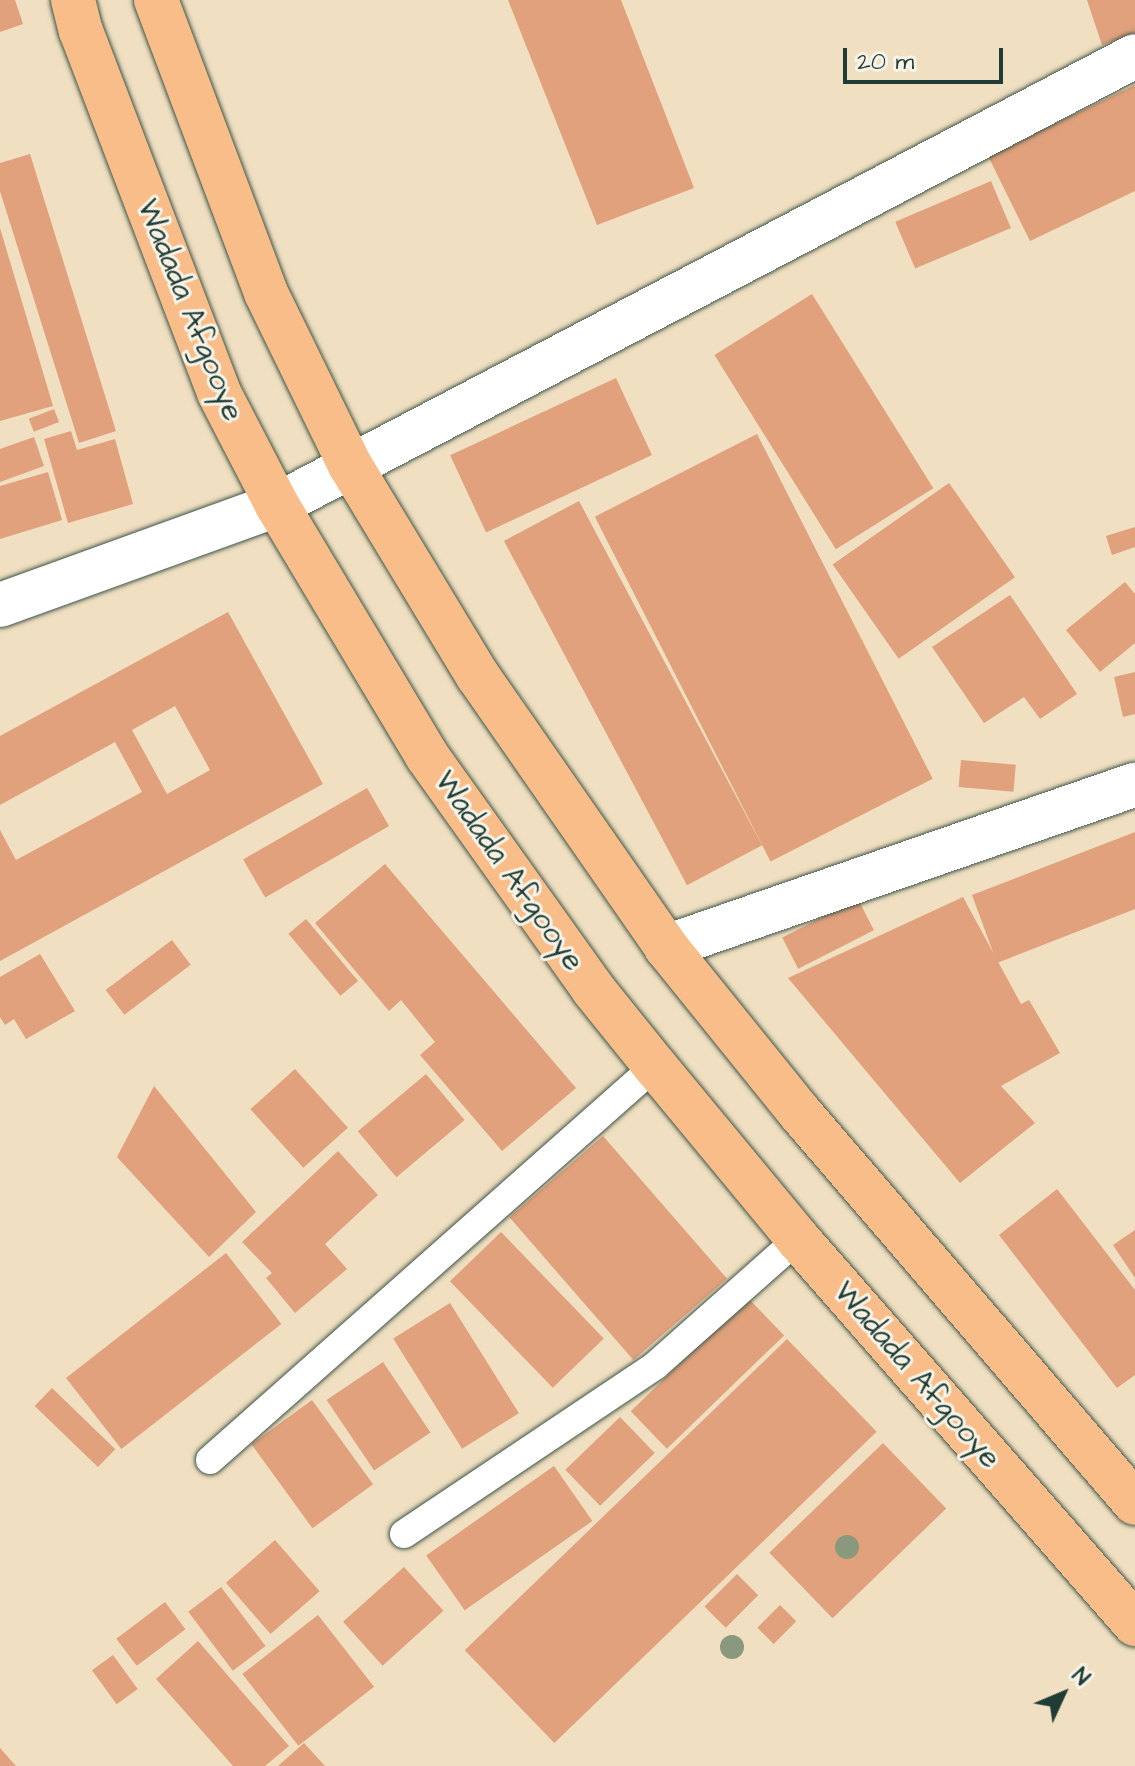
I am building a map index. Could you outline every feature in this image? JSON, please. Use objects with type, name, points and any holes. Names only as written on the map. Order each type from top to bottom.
[{"type":"highway","name":"Wadada Afgooye","points":[[73,0],[81,31],[219,393],[277,505],[427,756],[593,989],[655,1066],[798,1239],[1135,1624]]},
{"type":"highway","points":[[156,0],[266,293],[350,465],[478,676],[666,947],[800,1113],[1135,1503]]},
{"type":"street","points":[[0,605],[277,505],[1135,56]]},
{"type":"street","points":[[666,947],[1135,785]]},
{"type":"lane","points":[[210,1460],[655,1066]]},
{"type":"lane","points":[[404,1534],[656,1365],[798,1239]]},
{"type":"building","points":[[0,0],[15,0],[23,24],[0,32]]},
{"type":"building","points":[[508,0],[621,0],[694,188],[597,225]]},
{"type":"building","points":[[1087,0],[1135,0],[1135,34],[1102,45]]},
{"type":"building","points":[[1135,85],[1135,191],[1030,241],[988,156]]},
{"type":"building","points":[[30,154],[116,431],[79,443],[0,191],[0,163]]},
{"type":"building","points":[[991,181],[1011,228],[915,269],[895,222]]},
{"type":"building","points":[[0,228],[53,406],[0,421]]},
{"type":"building","points":[[812,294],[933,488],[836,549],[714,355]]},
{"type":"building","points":[[616,378],[652,455],[486,532],[450,455]]},
{"type":"building","points":[[54,409],[59,422],[34,432],[29,419]]},
{"type":"building","points":[[71,431],[77,450],[115,439],[133,504],[68,523],[44,439]]},
{"type":"building","points":[[757,434],[933,779],[771,861],[595,517]]},
{"type":"building","points":[[34,437],[44,466],[0,482],[0,449]]},
{"type":"building","points":[[48,472],[62,520],[0,539],[0,486]]},
{"type":"building","points":[[949,483],[1015,577],[899,659],[833,564]]},
{"type":"building","points":[[579,501],[762,845],[687,885],[504,541]]},
{"type":"building","points":[[1135,527],[1135,547],[1112,555],[1106,536]]},
{"type":"building","points":[[1125,582],[1135,594],[1135,643],[1100,672],[1066,630]]},
{"type":"building","points":[[1010,595],[1077,694],[1040,719],[1024,697],[984,723],[932,647]]},
{"type":"building","points":[[228,612],[323,784],[0,961],[0,830],[16,860],[142,792],[115,742],[0,805],[0,736]],"holes":[[[175,706],[210,770],[167,794],[132,730]]]},
{"type":"building","points":[[1135,672],[1135,714],[1123,717],[1114,677]]},
{"type":"building","points":[[961,760],[1016,765],[1013,792],[959,787]]},
{"type":"building","points":[[367,788],[389,826],[265,898],[243,860]]},
{"type":"building","points":[[1135,832],[1135,909],[997,963],[972,895]]},
{"type":"building","points":[[385,864],[576,1088],[502,1151],[420,1055],[435,1042],[401,1000],[389,1011],[315,923]]},
{"type":"building","points":[[963,897],[1021,1004],[1029,1000],[1060,1053],[1001,1086],[1035,1123],[960,1183],[788,978]]},
{"type":"building","points":[[858,899],[874,930],[798,969],[782,938]]},
{"type":"building","points":[[306,919],[358,981],[340,996],[288,934]]},
{"type":"building","points":[[172,940],[191,965],[124,1015],[106,990]]},
{"type":"building","points":[[40,954],[75,1011],[26,1039],[14,1019],[5,1025],[0,1017],[0,977]]},
{"type":"building","points":[[295,1069],[348,1128],[303,1168],[250,1109]]},
{"type":"building","points":[[426,1074],[465,1120],[396,1177],[358,1131]]},
{"type":"building","points":[[154,1086],[256,1212],[209,1257],[117,1157]]},
{"type":"building","points":[[603,1136],[727,1279],[633,1360],[509,1217]]},
{"type":"building","points":[[338,1151],[378,1195],[325,1244],[347,1269],[295,1313],[266,1278],[272,1273],[242,1242]]},
{"type":"building","points":[[1057,1189],[1135,1290],[1135,1375],[1117,1388],[999,1235]]},
{"type":"building","points":[[1135,1230],[1135,1278],[1113,1245]]},
{"type":"building","points":[[501,1232],[604,1338],[553,1388],[450,1281]]},
{"type":"building","points":[[226,1253],[281,1324],[121,1449],[66,1378]]},
{"type":"building","points":[[748,1298],[784,1335],[667,1449],[631,1411]]},
{"type":"building","points":[[450,1303],[519,1413],[462,1449],[393,1339]]},
{"type":"building","points":[[787,1339],[877,1432],[554,1743],[465,1650]]},
{"type":"building","points":[[383,1362],[431,1432],[374,1470],[327,1400]]},
{"type":"building","points":[[52,1388],[115,1449],[98,1467],[35,1406]]},
{"type":"building","points":[[312,1400],[373,1484],[312,1528],[251,1444]]},
{"type":"building","points":[[620,1417],[655,1453],[600,1506],[565,1470]]},
{"type":"building","points":[[883,1443],[946,1508],[833,1618],[769,1553]]},
{"type":"building","points":[[554,1466],[592,1521],[465,1610],[426,1555]]},
{"type":"building","points":[[275,1540],[320,1591],[271,1634],[226,1583]]},
{"type":"building","points":[[404,1567],[443,1611],[383,1666],[343,1622]]},
{"type":"building","points":[[737,1574],[758,1595],[726,1628],[704,1607]]},
{"type":"building","points":[[221,1587],[266,1646],[233,1671],[188,1612]]},
{"type":"building","points":[[165,1602],[185,1629],[137,1666],[116,1639]]},
{"type":"building","points":[[780,1605],[796,1621],[774,1644],[757,1628]]},
{"type":"building","points":[[318,1615],[374,1687],[298,1746],[242,1674]]},
{"type":"building","points":[[198,1641],[289,1746],[265,1766],[233,1766],[156,1679]]},
{"type":"building","points":[[113,1655],[138,1689],[117,1704],[92,1670]]},
{"type":"building","points":[[304,1743],[325,1766],[278,1766]]},
{"type":"building","points":[[0,1748],[16,1766],[0,1766]]}]
